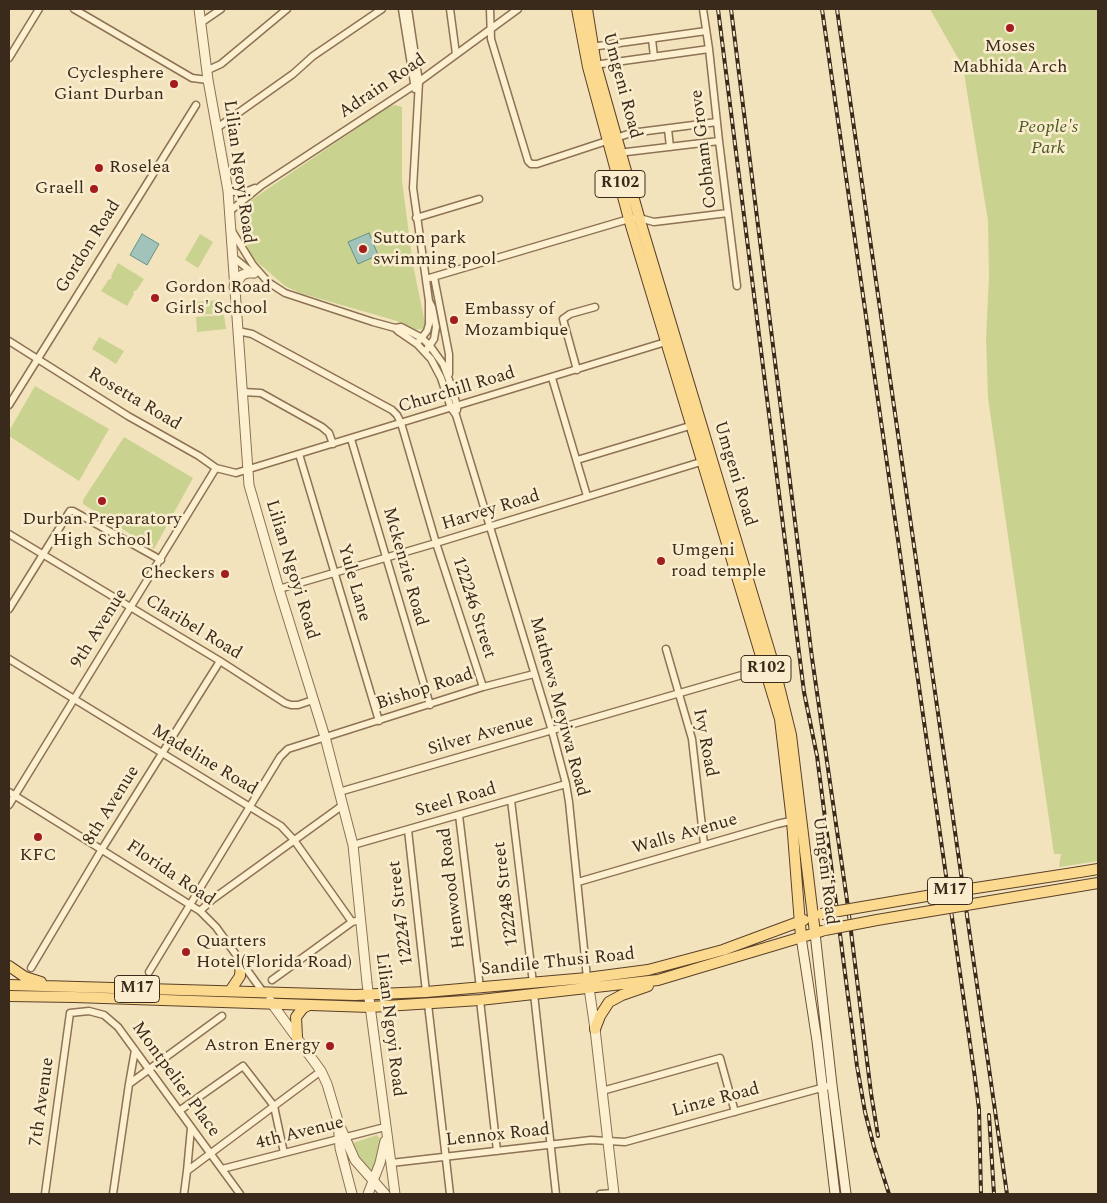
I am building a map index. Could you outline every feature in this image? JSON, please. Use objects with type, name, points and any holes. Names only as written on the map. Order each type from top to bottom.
[{"type":"main road","name":"Umgeni Road","points":[[577,9],[670,341],[790,735],[801,937]]},
{"type":"main road","name":"Umgeni Road","points":[[586,9],[588,48]]},
{"type":"main road","name":"Umgeni Road","points":[[796,820],[820,932]]},
{"type":"main road","name":"Sandile Thusi Road","points":[[9,996],[370,1007],[480,1000],[534,994],[588,984],[685,961],[722,950],[817,915],[1098,869]]},
{"type":"main road","name":"Sandile Thusi Road","points":[[9,985],[369,995],[533,983],[588,984],[658,980],[820,932],[876,920],[1098,884]]},
{"type":"main road","points":[[230,992],[240,976],[241,962]]},
{"type":"main road","points":[[9,966],[36,982],[62,987]]},
{"type":"main road","points":[[595,1029],[600,1016],[609,1002],[658,980]]},
{"type":"main road","points":[[297,1037],[296,1016],[303,1008],[310,1005]]},
{"type":"street","points":[[9,58],[39,9]]},
{"type":"street","points":[[74,9],[192,78],[208,80]]},
{"type":"street","name":"Lilian Ngoyi Road","points":[[199,9],[208,80],[230,211],[249,485],[325,737],[353,845],[356,921],[369,995],[394,1194]]},
{"type":"street","points":[[202,22],[221,9]]},
{"type":"street","points":[[208,70],[221,64],[287,9]]},
{"type":"street","points":[[217,128],[293,74],[313,56],[382,9]]},
{"type":"street","points":[[233,257],[285,293],[395,328],[419,341],[427,331],[429,324],[429,301],[413,188],[418,93],[402,9]]},
{"type":"street","points":[[408,9],[416,84]]},
{"type":"street","points":[[450,9],[456,54]]},
{"type":"street","points":[[490,9],[492,39],[530,164],[537,164],[631,132],[716,122]]},
{"type":"street","name":"Adrain Road","points":[[230,211],[262,185],[416,84],[518,9]]},
{"type":"street","name":"Cobham Grove","points":[[703,9],[737,286]]},
{"type":"street","points":[[588,48],[706,31]]},
{"type":"street","points":[[652,39],[654,57]]},
{"type":"street","points":[[592,66],[709,50]]},
{"type":"street","name":"Gordon Road","points":[[9,405],[196,105]]},
{"type":"street","points":[[668,129],[670,146]]},
{"type":"street","points":[[617,154],[719,141]]},
{"type":"street","name":"Adrain Road","points":[[228,192],[243,193],[262,185]]},
{"type":"street","points":[[416,218],[479,199]]},
{"type":"street","points":[[426,279],[634,218],[654,222],[728,213]]},
{"type":"street","points":[[231,230],[248,259],[268,282]]},
{"type":"street","points":[[234,287],[242,275],[254,273]]},
{"type":"street","points":[[434,276],[449,354],[448,376]]},
{"type":"street","points":[[425,352],[436,334],[432,307],[429,301]]},
{"type":"street","points":[[577,370],[562,319],[570,314],[596,307]]},
{"type":"street","points":[[238,331],[252,334],[392,410],[401,423]]},
{"type":"street","name":"Rosetta Road","points":[[9,341],[128,416],[199,456],[216,468],[232,473],[247,471]]},
{"type":"street","name":"Mathews Meyiwa Road","points":[[419,341],[437,368],[454,407]]},
{"type":"street","name":"Mathews Meyiwa Road","points":[[419,341],[430,346],[443,364],[448,376],[456,415],[552,731],[566,784],[614,1193]]},
{"type":"street","name":"Churchill Road","points":[[247,471],[670,341]]},
{"type":"street","points":[[552,378],[587,496]]},
{"type":"street","points":[[242,392],[261,393],[322,427],[329,433],[333,444]]},
{"type":"street","name":"122246 Street","points":[[401,423],[436,543],[483,687]]},
{"type":"street","points":[[577,460],[696,424]]},
{"type":"street","name":"Mckenzie Road","points":[[351,438],[430,704]]},
{"type":"street","name":"Yule Lane","points":[[299,454],[379,720]]},
{"type":"street","name":"Harvey Road","points":[[279,589],[490,527],[707,460]]},
{"type":"street","name":"9th Avenue","points":[[9,806],[12,794],[131,608],[216,468]]},
{"type":"street","points":[[9,609],[67,514],[73,510],[161,560]]},
{"type":"street","name":"Claribel Road","points":[[9,534],[285,703],[298,705],[313,700]]},
{"type":"street","name":"Ivy Road","points":[[666,649],[692,739],[704,844]]},
{"type":"street","name":"Madeline Road","points":[[9,659],[280,826],[294,840],[356,921]]},
{"type":"street","name":"8th Avenue","points":[[31,968],[102,849],[220,662]]},
{"type":"street","name":"Silver Avenue","points":[[339,792],[770,667]]},
{"type":"street","name":"Bishop Road","points":[[325,737],[483,687],[534,674]]},
{"type":"street","points":[[149,972],[280,757],[288,749],[325,737]]},
{"type":"street","name":"Steel Road","points":[[353,845],[566,784]]},
{"type":"street","name":"Florida Road","points":[[12,794],[190,904],[216,927],[321,1071],[338,1121],[352,1194]]},
{"type":"street","name":"122248 Street","points":[[511,800],[533,983]]},
{"type":"street","points":[[200,911],[343,805]]},
{"type":"street","name":"Henwood Road","points":[[459,815],[480,988]]},
{"type":"street","name":"Walls Avenue","points":[[578,882],[704,844],[796,820]]},
{"type":"street","name":"122247 Street","points":[[408,830],[426,992]]},
{"type":"street","points":[[272,980],[356,921]]},
{"type":"street","name":"Umgeni Road","points":[[820,932],[832,1085],[846,1194]]},
{"type":"street","name":"Umgeni Road","points":[[801,937],[835,1194]]},
{"type":"street","points":[[534,994],[556,1194]]},
{"type":"street","points":[[480,1000],[497,1151]]},
{"type":"street","points":[[428,1004],[450,1194]]},
{"type":"street","name":"Montpelier Place","points":[[70,1013],[90,1012],[104,1015],[118,1028],[240,1194]]},
{"type":"street","name":"7th Avenue","points":[[45,1194],[70,1013]]},
{"type":"street","points":[[129,1084],[222,1016]]},
{"type":"street","points":[[113,1194],[134,1050]]},
{"type":"street","points":[[602,1092],[720,1058],[735,1112]]},
{"type":"street","points":[[178,1111],[242,1066],[274,1106],[284,1153]]},
{"type":"street","points":[[187,1171],[321,1071]]},
{"type":"street","name":"Linze Road","points":[[608,1141],[624,1142],[832,1085]]},
{"type":"street","points":[[184,1194],[191,1128]]},
{"type":"street","name":"Lilian Ngoyi Road","points":[[368,1194],[380,1163],[386,1130]]},
{"type":"street","name":"4th Avenue","points":[[222,1169],[342,1138],[386,1130]]},
{"type":"street","name":"Florida Road","points":[[342,1138],[355,1160],[384,1194]]},
{"type":"street","name":"Lennox Road","points":[[391,1163],[591,1140],[608,1141]]},
{"type":"street","points":[[600,1194],[614,1193]]},
{"type":"green space","name":"People's Park","points":[[930,9],[1098,9],[1098,861],[1059,867],[1061,854],[1054,854],[988,398],[986,339],[989,276],[988,221],[963,67]]},
{"type":"green space","points":[[395,105],[402,107],[402,180],[413,265],[425,323],[423,329],[413,330],[397,321],[300,293],[285,286],[256,261],[248,250],[241,212],[244,205],[388,107]]},
{"type":"green space","points":[[200,234],[213,242],[198,268],[185,260]]},
{"type":"green space","points":[[118,263],[144,279],[133,293],[127,306],[101,291],[112,277]]},
{"type":"green space","points":[[221,300],[223,313],[197,315],[195,302]]},
{"type":"green space","points":[[224,315],[226,329],[197,332],[196,317]]},
{"type":"green space","points":[[99,337],[124,351],[116,364],[92,349]]},
{"type":"green space","points":[[35,386],[109,429],[79,481],[9,436],[9,431]]},
{"type":"green space","points":[[124,437],[193,478],[154,549],[83,504],[83,500]]},
{"type":"green space","points":[[377,1135],[380,1139],[379,1149],[373,1174],[358,1158],[353,1143]]},
{"type":"water","name":"Sutton park swimming pool","points":[[369,233],[378,255],[358,264],[348,242]]},
{"type":"water","points":[[142,234],[159,244],[147,265],[130,255]]},
{"type":"railway","points":[[718,9],[804,692],[817,756],[857,1066],[865,1112],[889,1194]]},
{"type":"railway","points":[[731,9],[812,658],[848,907],[878,1136]]},
{"type":"railway","points":[[822,9],[975,1078],[979,1109],[981,1194]]},
{"type":"railway","points":[[837,9],[1007,1194]]},
{"type":"railway","points":[[989,1115],[994,1194]]},
{"type":"place","name":"Moses Mabhida Arch","points":[[1010,28]]},
{"type":"place","name":"Cyclesphere Giant Durban","points":[[174,84]]},
{"type":"place","name":"Roselea","points":[[99,168]]},
{"type":"place","name":"Graell","points":[[94,189]]},
{"type":"place","name":"Sutton park swimming pool","points":[[363,249]]},
{"type":"place","name":"Gordon Road Girls' School","points":[[155,298]]},
{"type":"place","name":"Embassy of Mozambique","points":[[454,320]]},
{"type":"place","name":"Durban Preparatory High School","points":[[102,501]]},
{"type":"place","name":"Umgeni road temple","points":[[661,561]]},
{"type":"place","name":"Checkers","points":[[225,574]]},
{"type":"place","name":"KFC","points":[[38,837]]},
{"type":"place","name":"Quarters Hotel(Florida Road)","points":[[186,952]]},
{"type":"place","name":"Astron Energy","points":[[330,1046]]}]
